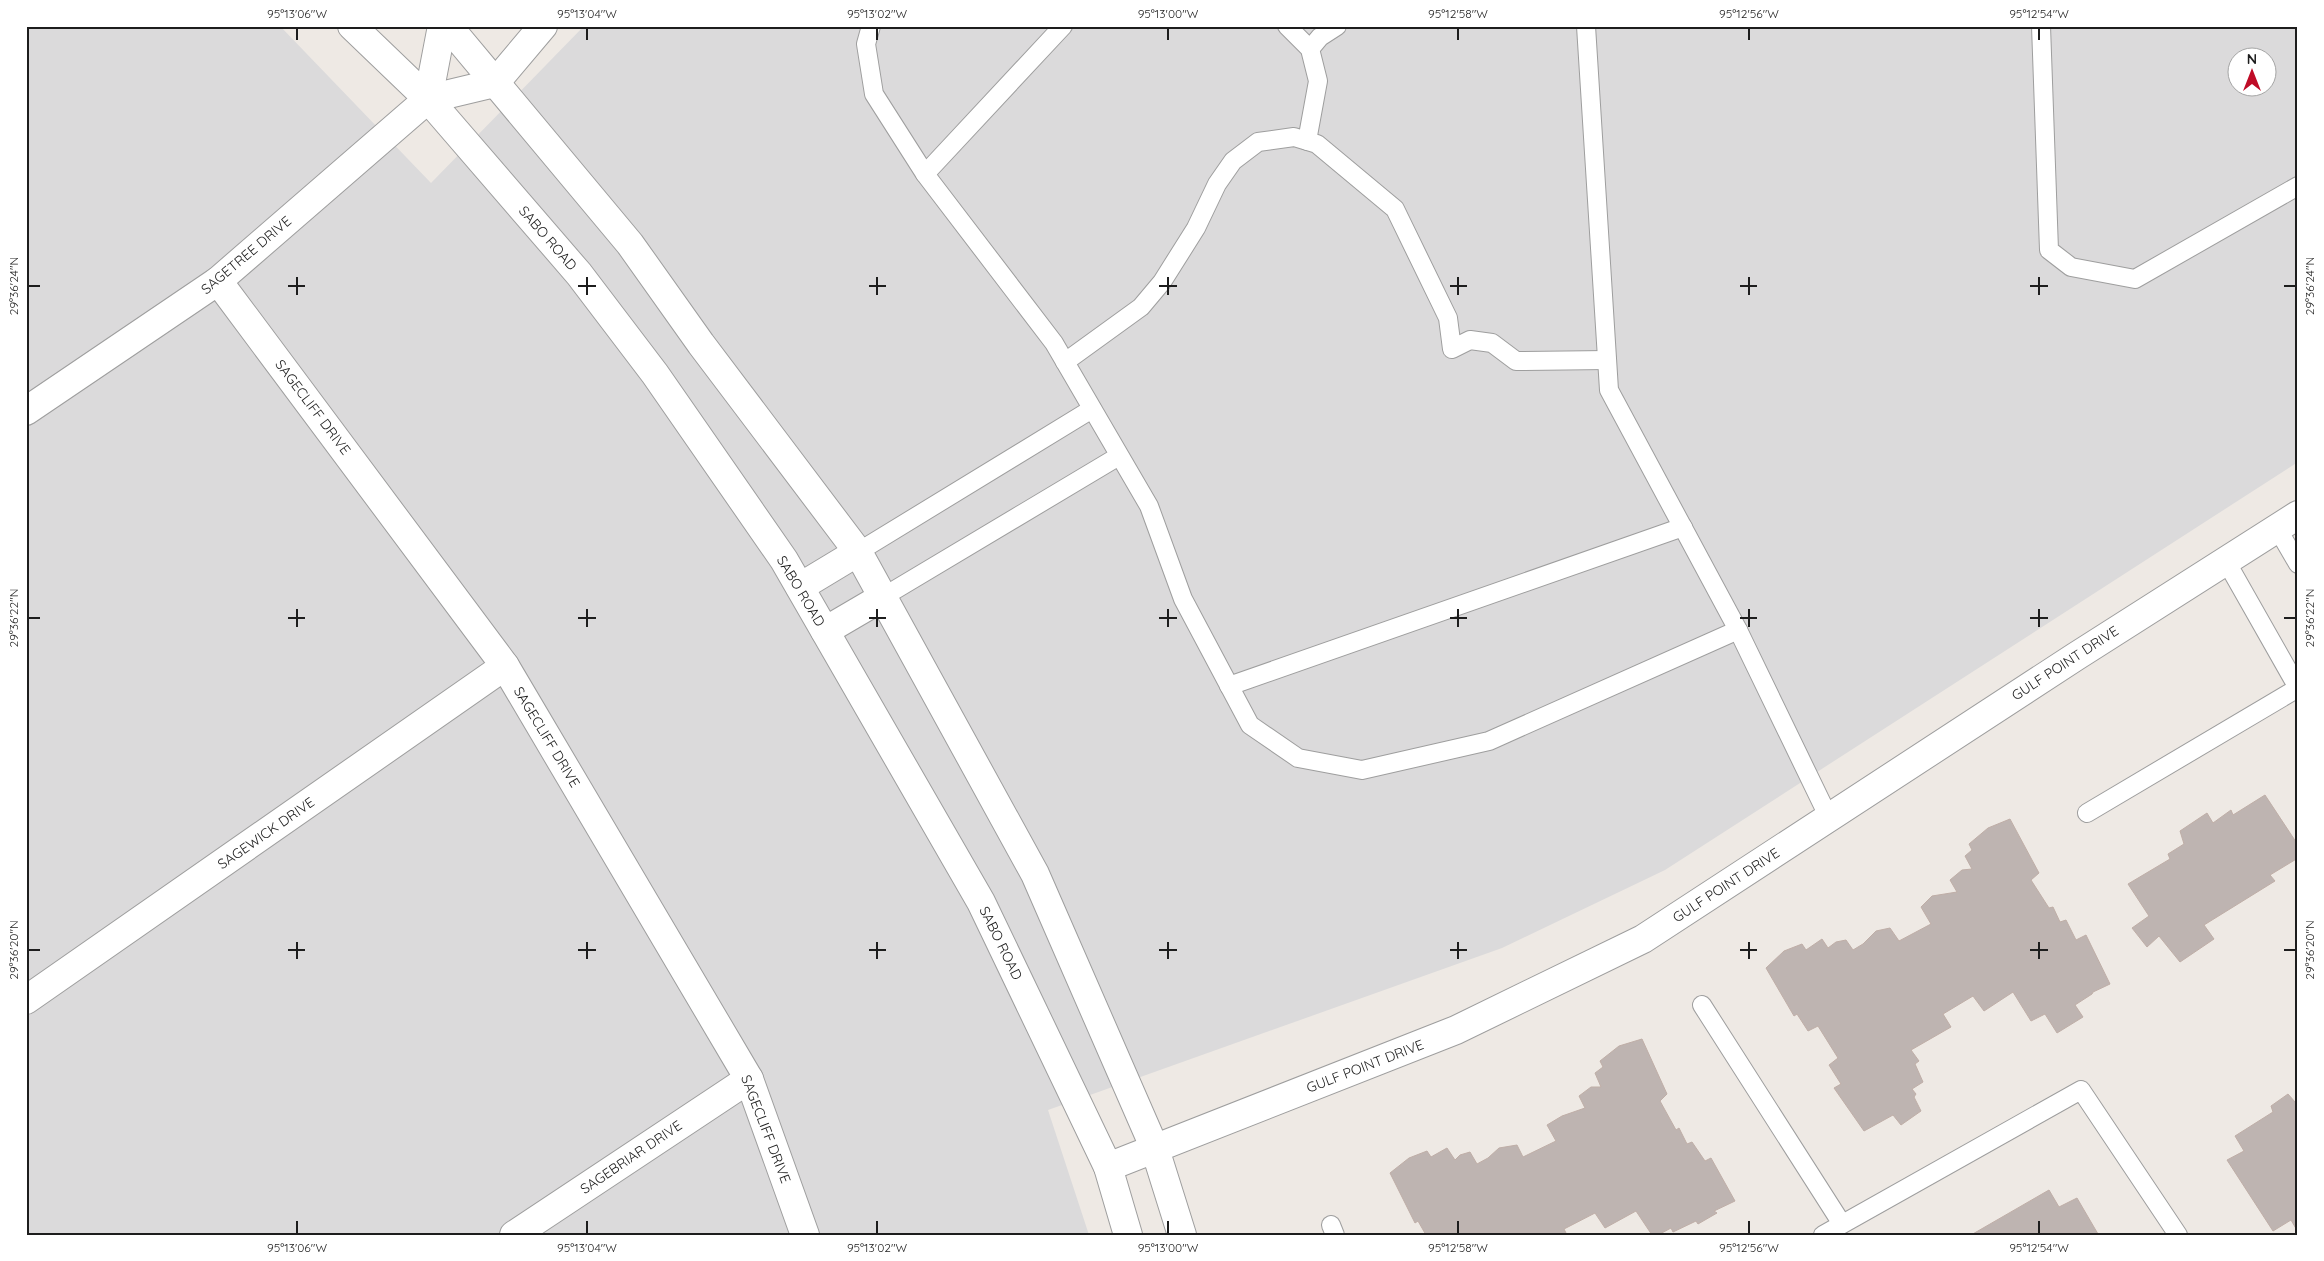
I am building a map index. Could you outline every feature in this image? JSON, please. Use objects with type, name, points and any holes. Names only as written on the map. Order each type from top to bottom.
[{"type":"street","name":"SABO ROAD","points":[[352,26],[428,99],[579,274],[655,374],[800,587],[981,902],[1108,1167],[1128,1235]]},
{"type":"street","points":[[442,26],[428,99],[495,83],[543,26]]},
{"type":"street","points":[[448,26],[630,244],[701,344],[858,552],[1036,874],[1155,1149],[1182,1235]]},
{"type":"street","name":"SAGETREE DRIVE","points":[[26,411],[218,281],[428,99]]},
{"type":"street","name":"SAGECLIFF DRIVE","points":[[218,281],[505,666],[748,1079],[805,1235]]},
{"type":"street","name":"GULF POINT DRIVE","points":[[1108,1167],[1456,1030],[1643,939],[2075,656],[2287,521]]},
{"type":"street","points":[[800,587],[858,552]]},
{"type":"street","points":[[825,631],[883,597]]},
{"type":"street","name":"SAGEWICK DRIVE","points":[[26,1000],[505,666]]},
{"type":"street","name":"SAGEBRIAR DRIVE","points":[[514,1235],[748,1079]]},
{"type":"lane","points":[[871,26],[866,44],[874,94],[925,174],[1054,343],[1149,506],[1183,599],[1250,725],[1298,758],[1362,770],[1489,742],[1738,630]]},
{"type":"lane","points":[[925,174],[1064,26]]},
{"type":"lane","points":[[1287,26],[1310,49],[1318,80],[1307,141]]},
{"type":"lane","points":[[1310,49],[1320,37],[1338,26]]},
{"type":"lane","points":[[1586,26],[1609,390],[1738,630],[1829,818]]},
{"type":"lane","points":[[2041,26],[2050,250],[2071,267],[2135,278],[2298,186]]},
{"type":"lane","points":[[1065,362],[1140,307],[1162,282],[1196,228],[1217,184],[1233,161],[1258,142],[1294,137],[1317,144],[1394,209],[1448,318],[1452,348],[1470,340],[1492,343],[1516,361],[1607,360]]},
{"type":"lane","points":[[858,552],[1092,409]]},
{"type":"lane","points":[[883,597],[1119,456]]},
{"type":"lane","points":[[2287,521],[2298,564]]},
{"type":"lane","points":[[1229,686],[1682,527]]},
{"type":"lane","points":[[2087,813],[2298,688],[2226,561]]},
{"type":"lane","points":[[1702,1005],[1842,1224]]},
{"type":"lane","points":[[1823,1235],[2081,1090],[2178,1235]]},
{"type":"shaded area","points":[[26,26],[280,26],[431,183],[584,26],[2298,26],[2298,462],[1665,870],[1502,948],[1048,1110],[1089,1235],[26,1235]]},
{"type":"building","points":[[2265,795],[2298,845],[2298,858],[2270,875],[2275,881],[2204,925],[2214,939],[2180,962],[2159,936],[2147,947],[2132,928],[2149,916],[2128,884],[2170,859],[2168,854],[2184,844],[2180,831],[2207,813],[2213,823],[2231,810],[2233,815]]},
{"type":"building","points":[[2010,819],[2039,873],[2031,880],[2049,908],[2053,907],[2060,922],[2066,920],[2076,940],[2086,935],[2110,984],[2093,992],[2075,1005],[2083,1017],[2057,1033],[2045,1014],[2031,1021],[2013,992],[1984,1011],[1973,996],[1943,1014],[1951,1027],[1911,1050],[1919,1061],[1915,1064],[1923,1082],[1912,1089],[1916,1094],[1914,1097],[1921,1111],[1901,1125],[1893,1115],[1864,1131],[1834,1088],[1841,1084],[1829,1065],[1838,1058],[1818,1026],[1808,1031],[1797,1014],[1794,1016],[1766,968],[1784,951],[1802,944],[1806,950],[1822,939],[1828,948],[1836,942],[1846,940],[1853,950],[1863,944],[1876,931],[1890,928],[1899,941],[1931,924],[1921,907],[1932,896],[1957,892],[1950,880],[1962,870],[1972,869],[1965,856],[1972,850],[1969,844],[1988,828]]},
{"type":"building","points":[[1642,1039],[1667,1094],[1660,1101],[1676,1130],[1679,1128],[1687,1144],[1692,1142],[1705,1161],[1711,1158],[1735,1201],[1714,1211],[1717,1213],[1698,1224],[1696,1221],[1673,1232],[1671,1228],[1658,1235],[1652,1235],[1636,1211],[1605,1228],[1595,1213],[1564,1229],[1567,1235],[1426,1235],[1418,1221],[1415,1223],[1390,1173],[1409,1158],[1427,1151],[1431,1157],[1447,1148],[1455,1160],[1460,1155],[1470,1152],[1477,1164],[1488,1158],[1499,1148],[1517,1145],[1523,1157],[1556,1141],[1547,1125],[1562,1116],[1585,1108],[1579,1096],[1591,1087],[1601,1087],[1595,1073],[1603,1067],[1600,1061],[1619,1046]]},
{"type":"building","points":[[2288,1094],[2295,1102],[2298,1100],[2298,1232],[2291,1220],[2273,1231],[2227,1160],[2244,1151],[2235,1136],[2273,1112],[2271,1106]]},
{"type":"building","points":[[2049,1190],[2059,1207],[2077,1198],[2098,1234],[1971,1235]]}]
